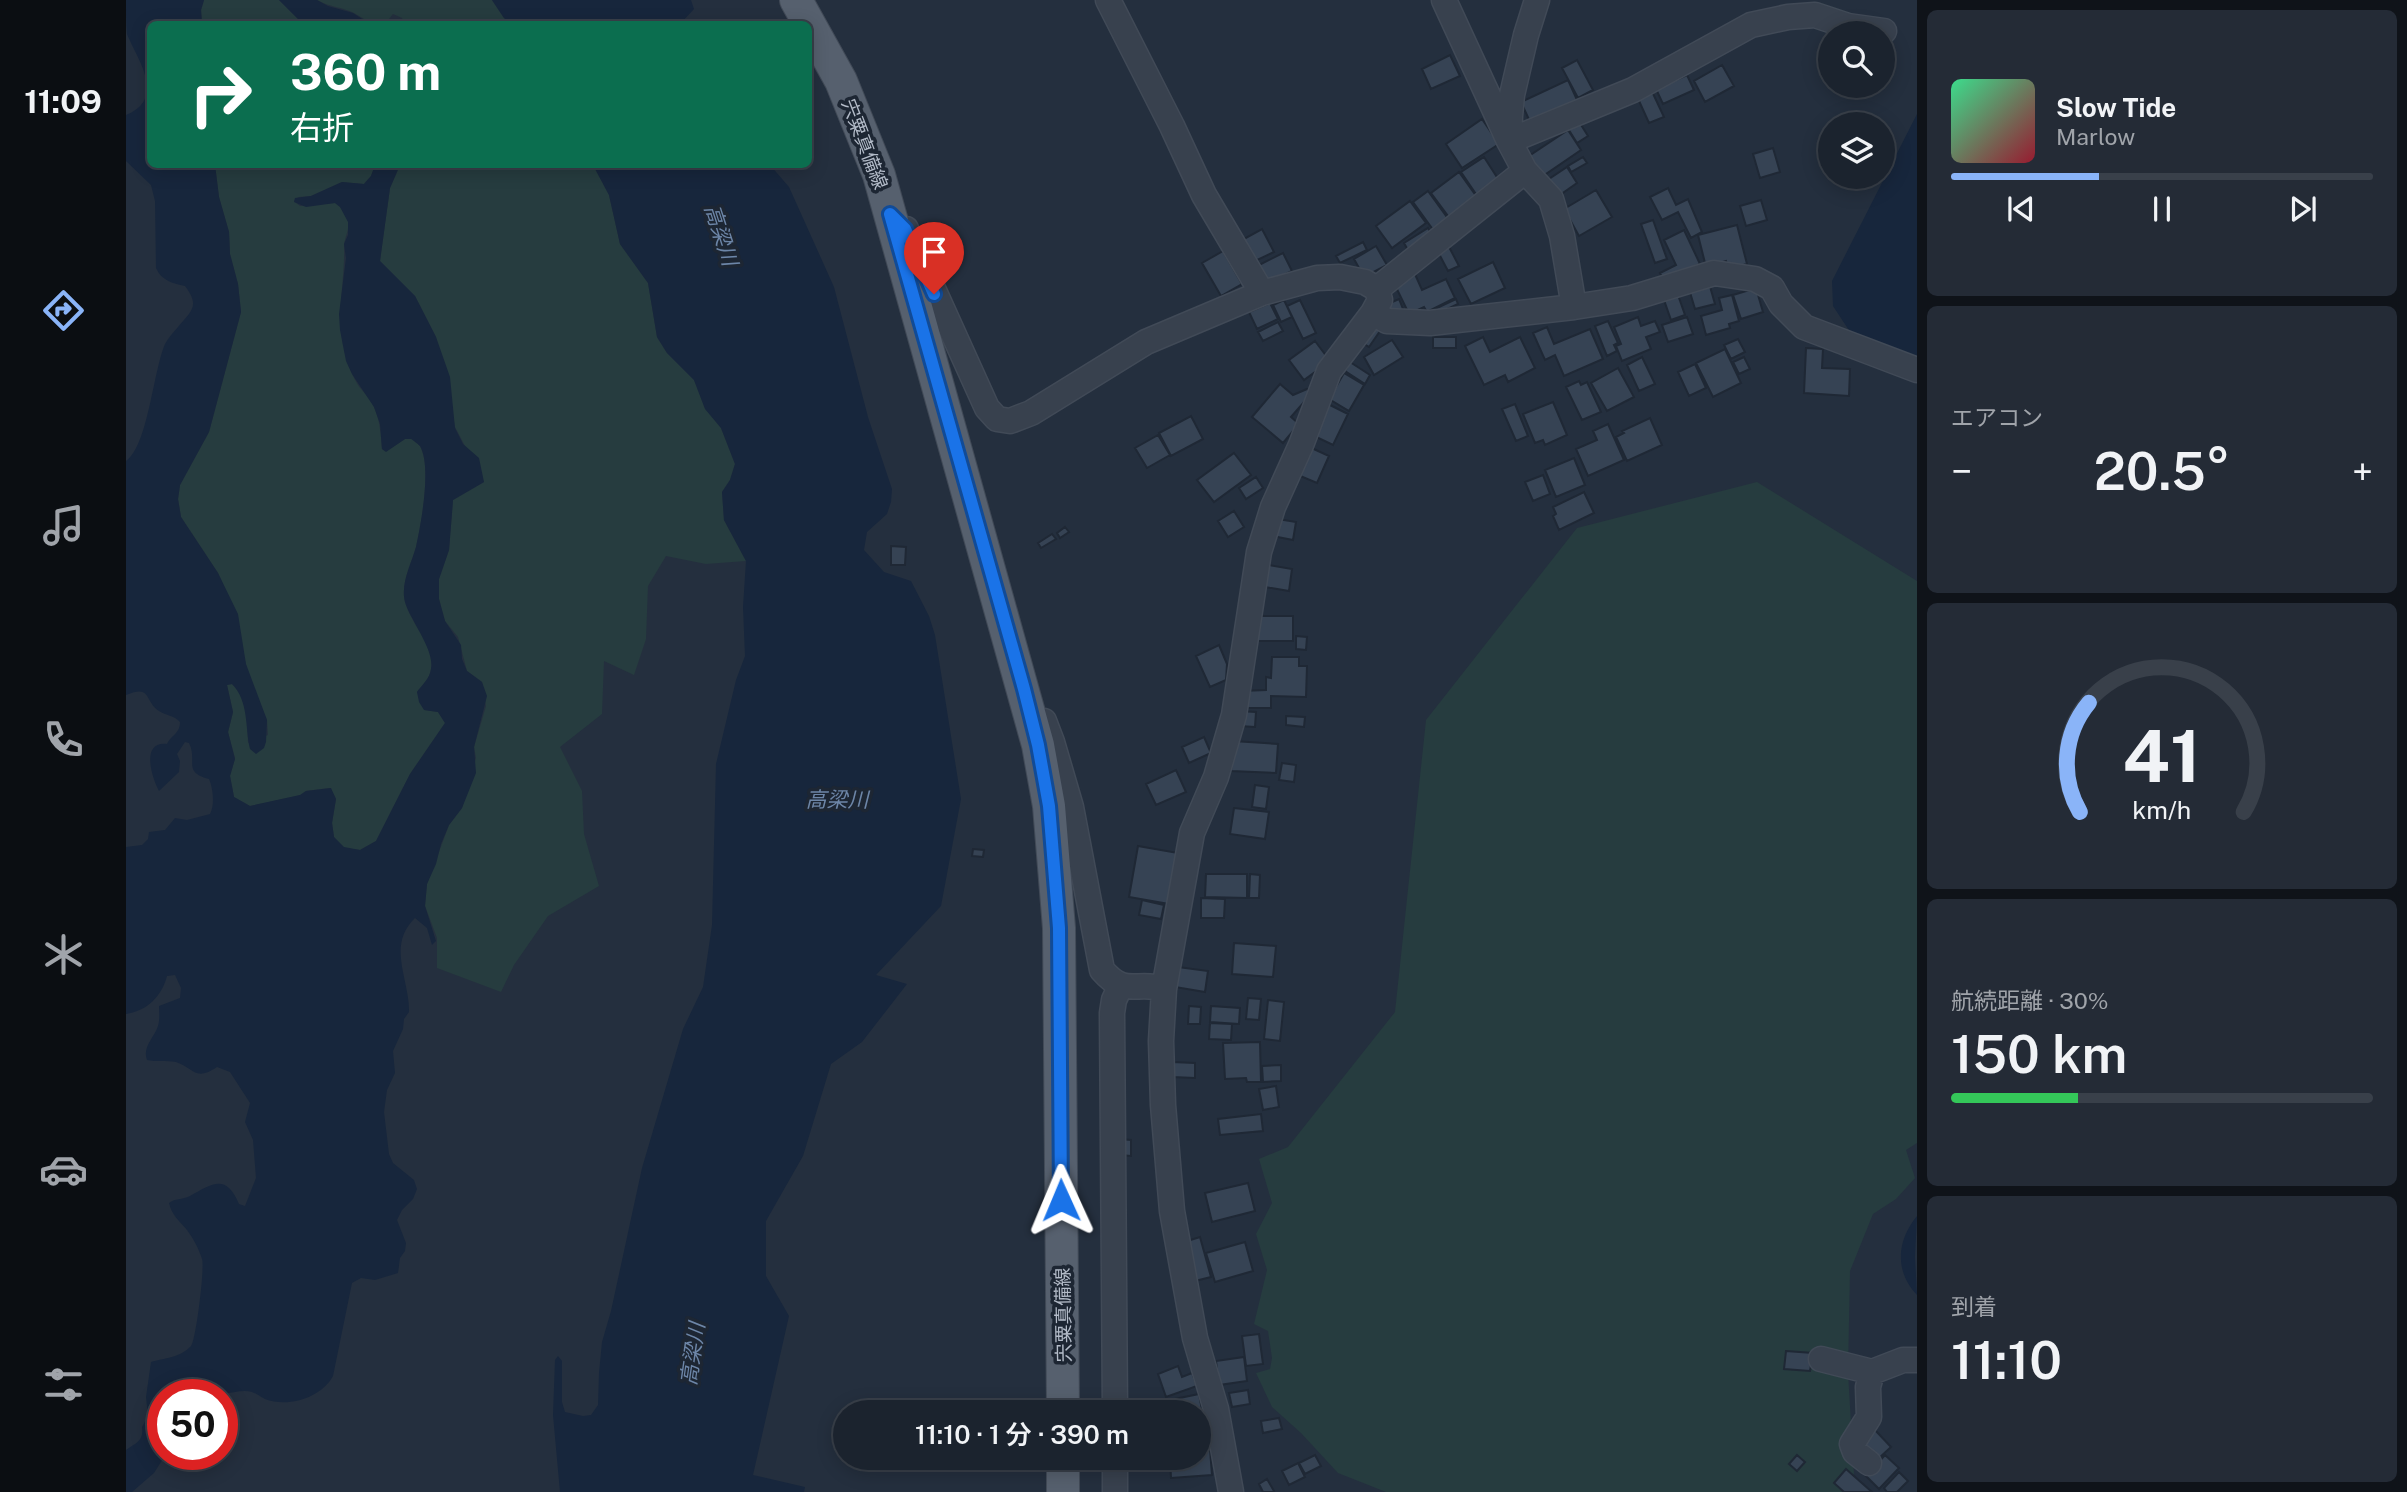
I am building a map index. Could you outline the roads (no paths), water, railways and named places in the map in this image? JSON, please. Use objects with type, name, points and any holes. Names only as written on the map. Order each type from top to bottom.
[{"type":"main road","name":"宍粟真備線","points":[[796,0],[808,21]]},
{"type":"main road","name":"宍粟真備線","points":[[812,28],[841,80],[879,175],[1038,745],[1049,806],[1059,928],[1063,1400]]},
{"type":"main road","points":[[1063,1470],[1063,1492]]},
{"type":"street","points":[[1108,0],[1204,195],[1262,293]]},
{"type":"street","points":[[1444,0],[1525,171],[1551,199],[1562,236],[1574,307]]},
{"type":"street","points":[[1509,141],[1512,95],[1537,0]]},
{"type":"street","points":[[1509,141],[1633,90],[1751,25],[1811,8],[1838,21]]},
{"type":"street","points":[[1377,289],[1525,171]]},
{"type":"street","points":[[890,214],[905,229],[978,392],[997,419],[1010,421],[1031,413],[1146,342],[1262,293],[1317,278],[1340,277],[1365,282],[1377,289],[1380,300],[1329,371],[1301,445],[1273,507],[1259,552],[1234,715],[1216,777],[1192,832],[1164,989],[1161,1041],[1163,1105],[1172,1211],[1195,1338],[1216,1409],[1231,1492]]},
{"type":"street","points":[[1373,313],[1387,321],[1430,323],[1574,307],[1633,299],[1714,273],[1755,279],[1772,288],[1781,304],[1804,327],[1917,370]]},
{"type":"street","points":[[1024,689],[1040,711],[1071,807],[1102,970],[1112,982],[1130,988],[1155,986],[1164,989]]},
{"type":"street","points":[[1115,1400],[1112,1013],[1121,985]]},
{"type":"street","points":[[1821,1359],[1872,1372],[1903,1360],[1917,1360]]},
{"type":"street","points":[[1869,1463],[1856,1452],[1852,1444],[1869,1417],[1868,1387],[1872,1372]]},
{"type":"street","points":[[1115,1470],[1115,1492]]},
{"type":"water","points":[[126,0],[204,0],[202,21],[147,21],[147,89],[142,67],[127,34]]},
{"type":"water","points":[[279,0],[317,0],[353,13],[365,21],[300,21]]},
{"type":"water","points":[[492,0],[691,0],[694,9],[683,21],[508,21]]},
{"type":"water","points":[[147,89],[147,168],[215,168],[219,197],[229,232],[230,254],[238,284],[241,312],[209,432],[180,485],[178,499],[181,517],[218,573],[238,614],[246,664],[267,720],[266,742],[264,748],[256,754],[250,749],[241,698],[232,684],[227,685],[233,712],[228,732],[235,759],[230,776],[234,797],[250,806],[300,795],[306,791],[331,788],[336,799],[332,823],[334,837],[344,847],[360,850],[376,841],[410,774],[445,723],[438,712],[424,710],[419,702],[417,692],[431,669],[430,654],[404,598],[405,583],[423,510],[423,455],[420,446],[411,439],[405,439],[386,452],[382,449],[380,424],[374,407],[346,361],[339,314],[348,222],[335,203],[306,207],[294,202],[295,198],[311,196],[342,182],[364,184],[374,168],[399,168],[390,188],[380,261],[415,296],[436,337],[450,377],[455,428],[463,444],[479,458],[484,482],[453,500],[449,550],[439,579],[439,599],[445,621],[461,645],[462,659],[467,671],[482,682],[487,696],[474,747],[476,773],[462,808],[449,825],[427,884],[425,906],[436,941],[432,945],[427,928],[415,918],[406,929],[402,940],[402,964],[409,1012],[393,1051],[395,1073],[387,1090],[384,1112],[389,1154],[393,1163],[414,1180],[417,1189],[397,1220],[406,1243],[405,1251],[400,1258],[398,1273],[375,1280],[361,1278],[352,1283],[333,1376],[321,1390],[293,1401],[274,1401],[253,1392],[238,1391],[238,1379],[149,1379],[151,1362],[177,1355],[191,1346],[200,1303],[202,1259],[194,1240],[174,1215],[169,1203],[218,1184],[229,1188],[239,1204],[245,1206],[256,1178],[253,1140],[245,1122],[250,1103],[230,1072],[217,1067],[199,1074],[176,1062],[147,1060],[147,1047],[159,1023],[159,1006],[180,998],[181,988],[175,975],[167,976],[157,996],[147,1006],[126,1014],[126,847],[142,845],[148,839],[149,832],[165,830],[175,818],[187,820],[210,814],[213,801],[209,779],[193,769],[191,749],[189,743],[185,742],[177,754],[180,761],[179,772],[159,791],[151,770],[151,754],[153,748],[167,744],[179,729],[180,722],[159,711],[147,695],[140,691],[126,695],[126,461],[134,453],[145,425],[165,344],[190,312],[193,303],[185,286],[164,279],[156,268],[155,201],[151,185],[126,161],[126,115],[138,108],[145,99]]},
{"type":"water","points":[[1917,114],[1917,360],[1856,341],[1833,306],[1832,281],[1879,189],[1895,189],[1895,157]]},
{"type":"water","name":"高梁川","points":[[595,168],[773,168],[789,187],[834,287],[868,417],[892,489],[887,514],[867,532],[864,550],[884,572],[911,581],[929,616],[935,635],[961,799],[941,906],[876,975],[907,984],[862,1042],[831,1064],[803,1156],[766,1221],[766,1276],[789,1316],[753,1475],[805,1487],[804,1492],[560,1492],[553,1415],[555,1360],[558,1356],[562,1361],[562,1402],[565,1412],[591,1415],[598,1405],[602,1342],[642,1168],[683,1029],[703,987],[712,925],[716,764],[736,680],[745,656],[743,607],[746,561],[724,520],[722,492],[730,480],[735,464],[721,428],[705,409],[694,380],[667,353],[657,337],[648,283],[620,244],[609,195]]},
{"type":"water","points":[[1917,1216],[1917,1295],[1904,1276],[1901,1256],[1905,1235]]},
{"type":"water","points":[[147,1418],[147,1470],[156,1470],[132,1492],[126,1492],[126,1450],[140,1439]]}]
